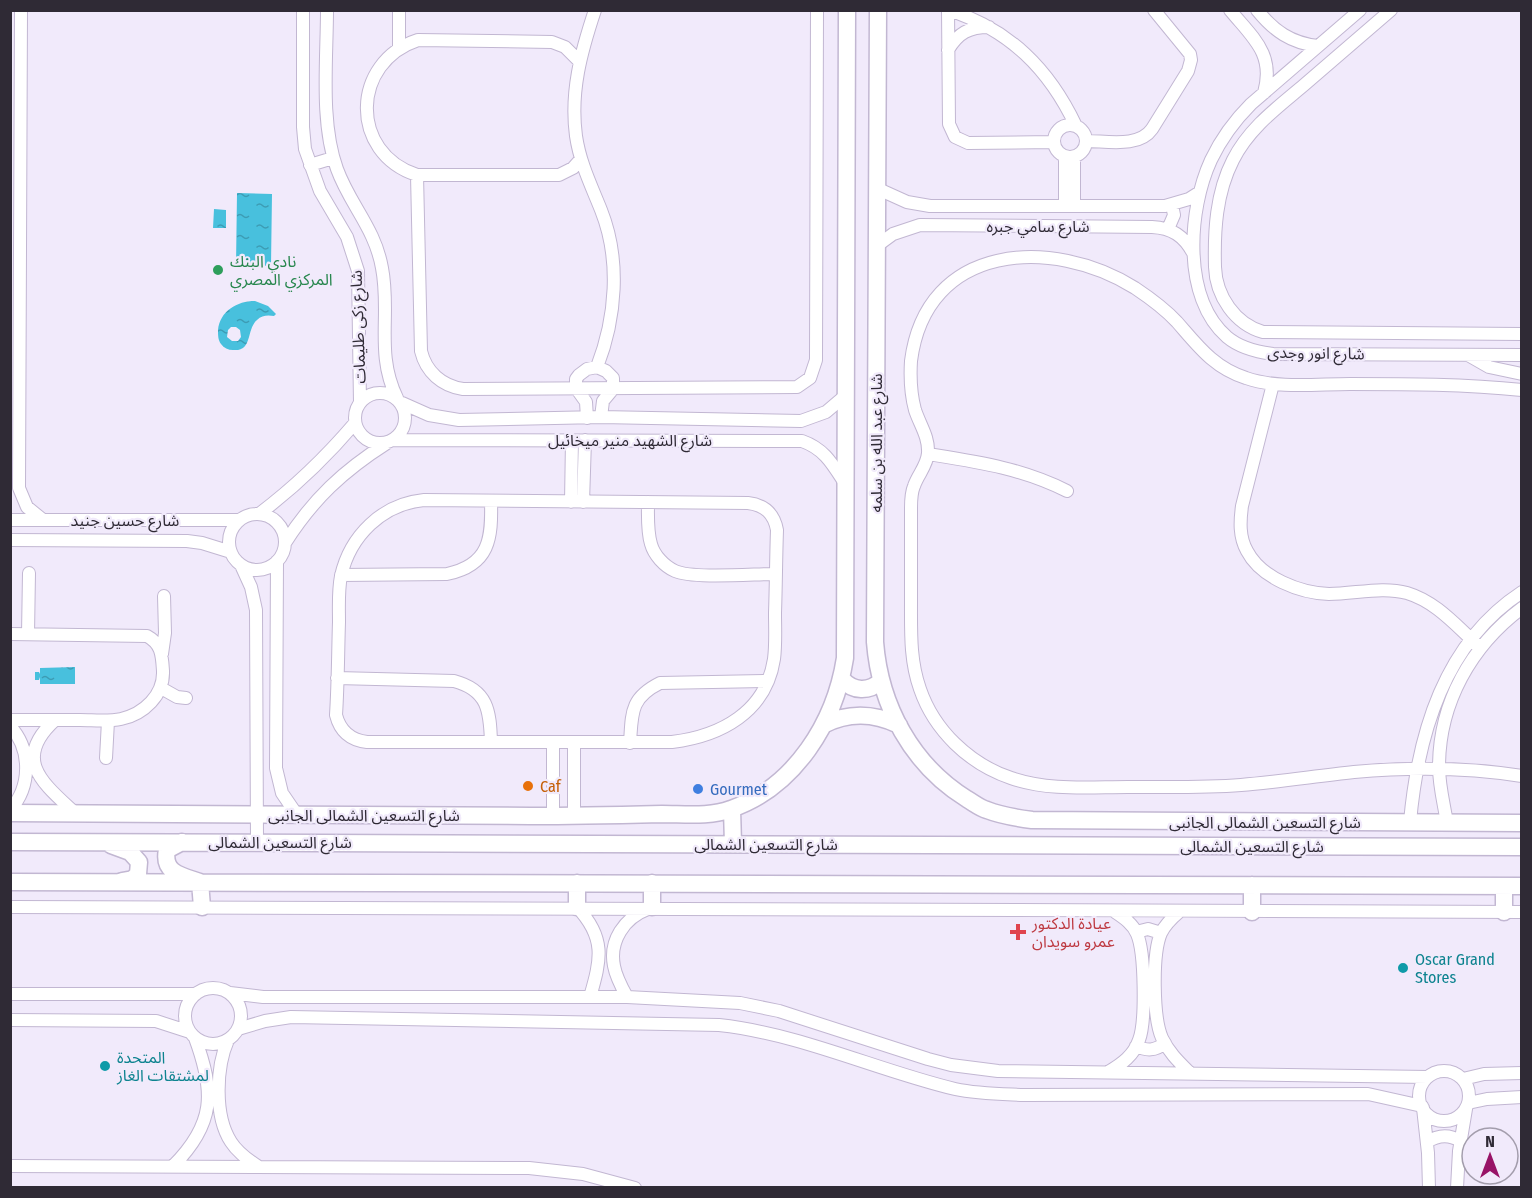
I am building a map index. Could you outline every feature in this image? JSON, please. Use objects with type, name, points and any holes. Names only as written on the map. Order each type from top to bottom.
[{"type":"main road","name":"شارع عبد الله بن سلمه","points":[[725,811],[766,790],[783,778],[808,751],[823,725],[842,679],[846,639],[847,10]]},
{"type":"main road","name":"شارع عبد الله بن سلمه","points":[[878,10],[876,656],[881,681],[899,726],[914,752],[934,774],[957,793],[985,810],[1008,817]]},
{"type":"main road","points":[[842,679],[856,689],[870,688],[881,681]]},
{"type":"main road","points":[[823,725],[841,717],[861,715],[881,718],[899,726]]},
{"type":"main road","points":[[725,811],[733,844]]},
{"type":"main road","name":"شارع التسعين الشمالى الجانبى","points":[[10,812],[574,816],[725,811]]},
{"type":"main road","points":[[1008,817],[1008,845]]},
{"type":"main road","name":"شارع التسعين الشمالى الجانبى","points":[[1008,817],[1032,820],[1521,823]]},
{"type":"main road","points":[[1237,846],[1239,821]]},
{"type":"main road","points":[[1479,823],[1479,847]]},
{"type":"main road","name":"شارع التسعين الشمالى","points":[[10,842],[1521,847]]},
{"type":"main road","points":[[104,842],[130,852],[139,862],[138,874],[133,879],[118,882]]},
{"type":"main road","points":[[182,842],[167,850],[165,858],[167,866],[173,872],[200,882]]},
{"type":"main road","points":[[10,882],[1513,886],[1504,912]]},
{"type":"main road","points":[[200,882],[202,907]]},
{"type":"main road","points":[[577,883],[577,907]]},
{"type":"main road","points":[[652,883],[652,907]]},
{"type":"main road","points":[[1252,885],[1252,912]]},
{"type":"street","points":[[21,10],[15,436],[19,488],[27,507],[43,520]]},
{"type":"street","name":"شارع زكى طليمات","points":[[303,10],[305,149],[320,191],[347,237],[358,271],[360,403]]},
{"type":"street","name":"شارع زكى طليمات","points":[[327,10],[327,125],[333,158],[348,192],[373,236],[379,253],[384,289],[385,361],[390,385],[399,401]]},
{"type":"street","points":[[399,10],[399,49]]},
{"type":"street","points":[[596,10],[579,61],[574,113],[581,159],[587,181],[605,225],[613,272],[610,320],[597,367]]},
{"type":"street","points":[[417,175],[421,351],[428,368],[437,378],[456,388],[792,388],[805,382],[813,372],[816,360],[817,10]]},
{"type":"street","points":[[1054,142],[968,143],[955,137],[949,124],[949,10],[989,27],[1008,39],[1041,69],[1055,87],[1086,141],[1083,151],[1070,157],[1060,154],[1054,142],[1058,131],[1063,127],[1076,126]]},
{"type":"street","points":[[1086,141],[1133,141],[1146,136],[1191,67],[1190,54],[1154,10]]},
{"type":"street","points":[[1230,10],[1255,39],[1265,56],[1268,81],[1264,93]]},
{"type":"street","points":[[1257,10],[1270,25],[1286,37],[1296,42],[1318,46]]},
{"type":"street","name":"شارع انور وجدى","points":[[1359,10],[1238,117],[1227,132],[1210,162],[1200,192],[1194,233],[1198,291],[1214,323],[1227,338],[1257,352],[1273,354],[1521,355]]},
{"type":"street","name":"شارع انور وجدى","points":[[1391,10],[1265,118],[1242,144],[1233,159],[1221,189],[1215,233],[1215,275],[1218,288],[1229,308],[1242,321],[1253,329],[1274,333],[1521,334]]},
{"type":"street","points":[[1255,39],[1270,25]]},
{"type":"street","points":[[948,50],[960,34],[969,29],[989,27]]},
{"type":"street","points":[[579,61],[565,47],[544,42],[418,40],[399,49],[380,67],[370,84],[366,103],[368,123],[375,142],[387,159],[404,171],[417,175],[559,175],[573,168],[581,159]]},
{"type":"street","points":[[1227,132],[1242,144]]},
{"type":"street","points":[[1069,206],[1070,157]]},
{"type":"street","points":[[310,165],[333,158]]},
{"type":"street","name":"شارع سامي جبره","points":[[876,188],[907,202],[930,206],[1172,205],[1200,192]]},
{"type":"street","points":[[1172,205],[1173,220],[1168,229],[1181,237],[1194,253]]},
{"type":"street","points":[[928,226],[926,215],[930,206]]},
{"type":"street","name":"شارع سامي جبره","points":[[878,245],[901,230],[928,226],[1168,229]]},
{"type":"street","points":[[1521,390],[1444,384],[1273,384],[1238,376],[1217,364],[1198,348],[1163,309],[1148,297],[1115,278],[1080,264],[1054,257],[1025,256],[999,260],[975,267],[957,278],[931,307],[916,338],[911,361],[911,386],[915,410],[927,438],[928,454],[926,465],[914,486],[911,497],[912,654],[920,690],[928,707],[949,737],[977,761],[1010,778],[1049,786],[1202,787],[1417,768],[1521,776]]},
{"type":"street","points":[[1214,323],[1229,308]]},
{"type":"street","points":[[1467,355],[1488,367],[1521,375]]},
{"type":"street","points":[[587,418],[586,402],[576,388],[576,379],[587,369],[597,367],[613,378],[613,389],[603,401],[601,417]]},
{"type":"street","points":[[1273,384],[1240,521],[1247,550],[1255,562],[1288,585],[1307,591],[1327,594],[1391,590],[1417,596],[1439,610],[1475,643]]},
{"type":"street","points":[[242,566],[258,570],[278,561],[285,543],[301,519],[333,483],[362,458],[399,436],[406,416],[399,401],[388,393],[368,396],[356,409],[355,423],[361,435],[367,440],[390,441]]},
{"type":"street","name":"شارع الشهيد منير ميخائيل","points":[[399,401],[429,415],[459,420],[601,417],[801,422],[826,412],[846,395]]},
{"type":"street","points":[[801,422],[806,433],[802,441],[820,449],[846,484]]},
{"type":"street","points":[[259,514],[320,463],[355,423]]},
{"type":"street","points":[[572,440],[577,502]]},
{"type":"street","points":[[577,502],[585,440]]},
{"type":"street","name":"شارع الشهيد منير ميخائيل","points":[[390,441],[802,441]]},
{"type":"street","points":[[928,454],[1022,471],[1067,491]]},
{"type":"street","points":[[424,500],[577,502],[748,503],[765,508],[775,521],[777,530],[774,657],[768,681],[757,701],[746,713],[722,729],[685,740],[630,743],[367,742],[352,738],[341,729],[336,715],[341,575],[348,555],[374,521],[392,508],[424,500]]},
{"type":"street","points":[[341,575],[447,574],[462,569],[478,558],[489,541],[492,532],[491,501]]},
{"type":"street","points":[[648,502],[651,544],[656,555],[675,571],[697,575],[776,574]]},
{"type":"street","points":[[257,842],[256,610],[251,587],[242,566],[231,552],[229,538],[239,520],[245,516],[259,514],[271,518],[280,526],[285,543]]},
{"type":"street","name":"شارع حسين جنيد","points":[[10,520],[239,520]]},
{"type":"street","name":"شارع حسين جنيد","points":[[10,540],[187,541],[217,546],[231,552]]},
{"type":"street","points":[[278,561],[276,768],[282,793],[297,815]]},
{"type":"street","points":[[28,634],[29,573]]},
{"type":"street","points":[[1410,822],[1417,768],[1429,718],[1442,685],[1475,643],[1513,608],[1521,592]]},
{"type":"street","points":[[10,720],[108,721],[131,717],[150,704],[161,688],[163,678],[165,596]]},
{"type":"street","points":[[10,634],[147,636],[154,640],[162,654]]},
{"type":"street","points":[[1447,823],[1438,769],[1441,735],[1449,703],[1475,643]]},
{"type":"street","points":[[337,678],[463,683],[481,697],[487,706],[491,742]]},
{"type":"street","points":[[630,743],[632,711],[638,699],[647,689],[660,683],[768,681]]},
{"type":"street","points":[[161,688],[168,694],[186,698]]},
{"type":"street","points":[[29,744],[55,720]]},
{"type":"street","points":[[106,758],[108,721]]},
{"type":"street","points":[[10,726],[29,744],[31,767],[24,788],[10,812]]},
{"type":"street","points":[[553,742],[553,816]]},
{"type":"street","points":[[574,742],[574,816]]},
{"type":"street","points":[[31,767],[76,814]]},
{"type":"street","points":[[10,907],[652,907],[1115,912],[1521,912]]},
{"type":"street","points":[[577,907],[595,932],[599,947],[598,966],[590,997]]},
{"type":"street","points":[[627,997],[614,969],[615,942],[620,930],[629,920],[652,907]]},
{"type":"street","points":[[1107,1072],[1121,1065],[1132,1054],[1143,1024],[1141,946],[1136,932],[1127,920],[1115,912]]},
{"type":"street","points":[[1179,912],[1161,933],[1155,960],[1157,1024],[1169,1051],[1191,1074]]},
{"type":"street","points":[[1136,932],[1148,929],[1161,933]]},
{"type":"street","points":[[10,994],[196,994],[213,988],[230,993],[263,997],[627,997],[720,1002],[759,1006],[928,1059],[974,1069],[1021,1073],[1107,1072],[1428,1077]]},
{"type":"street","points":[[230,993],[236,999],[241,1014],[238,1029]]},
{"type":"street","points":[[173,1166],[196,1140],[208,1108],[207,1076],[186,1022],[185,1012],[189,1002],[196,994]]},
{"type":"street","points":[[490,997],[490,1020]]},
{"type":"street","points":[[259,1167],[239,1152],[231,1142],[221,1120],[222,1058],[228,1040],[238,1029],[264,1021],[291,1017],[657,1023],[739,1027],[779,1035],[955,1089],[1000,1094],[1368,1094],[1422,1107],[1432,1117],[1444,1120],[1456,1117],[1467,1106],[1497,1098],[1521,1097]]},
{"type":"street","points":[[10,1020],[156,1021],[211,1044],[228,1040]]},
{"type":"street","points":[[1136,1046],[1150,1050],[1160,1048],[1165,1043]]},
{"type":"street","points":[[874,1064],[882,1044]]},
{"type":"street","points":[[1429,1188],[1427,1142],[1419,1094],[1423,1082],[1428,1077],[1439,1071],[1446,1071],[1463,1079],[1469,1090],[1463,1126]]},
{"type":"street","points":[[1463,1079],[1484,1074],[1521,1073]]},
{"type":"street","points":[[1427,1142],[1436,1137],[1446,1136],[1460,1141],[1457,1188]]},
{"type":"street","points":[[10,1166],[556,1170],[583,1173],[634,1188]]},
{"type":"water","points":[[237,193],[272,194],[271,266],[236,265]]},
{"type":"water","points":[[214,209],[226,210],[226,228],[213,228]]},
{"type":"water","points":[[248,301],[268,306],[276,314],[263,316],[257,320],[244,347],[239,350],[226,348],[218,337],[219,323],[231,308]],"holes":[[[236,327],[240,330],[241,337],[238,341],[232,341],[227,337],[228,330]]]},
{"type":"water","points":[[75,667],[75,684],[40,684],[40,677],[39,680],[35,680],[35,672],[40,674],[40,668]]},
{"type":"place","name":"نادي البنك المركزي المصري","points":[[218,270]]},
{"type":"place","name":"Caf","points":[[528,786]]},
{"type":"place","name":"Gourmet","points":[[698,789]]},
{"type":"place","name":"عيادة الدكتور عمرو سويدان","points":[[1018,932]]},
{"type":"place","name":"Oscar Grand Stores","points":[[1403,968]]},
{"type":"place","name":"المتحدة لمشتقات الغاز","points":[[105,1066]]}]
